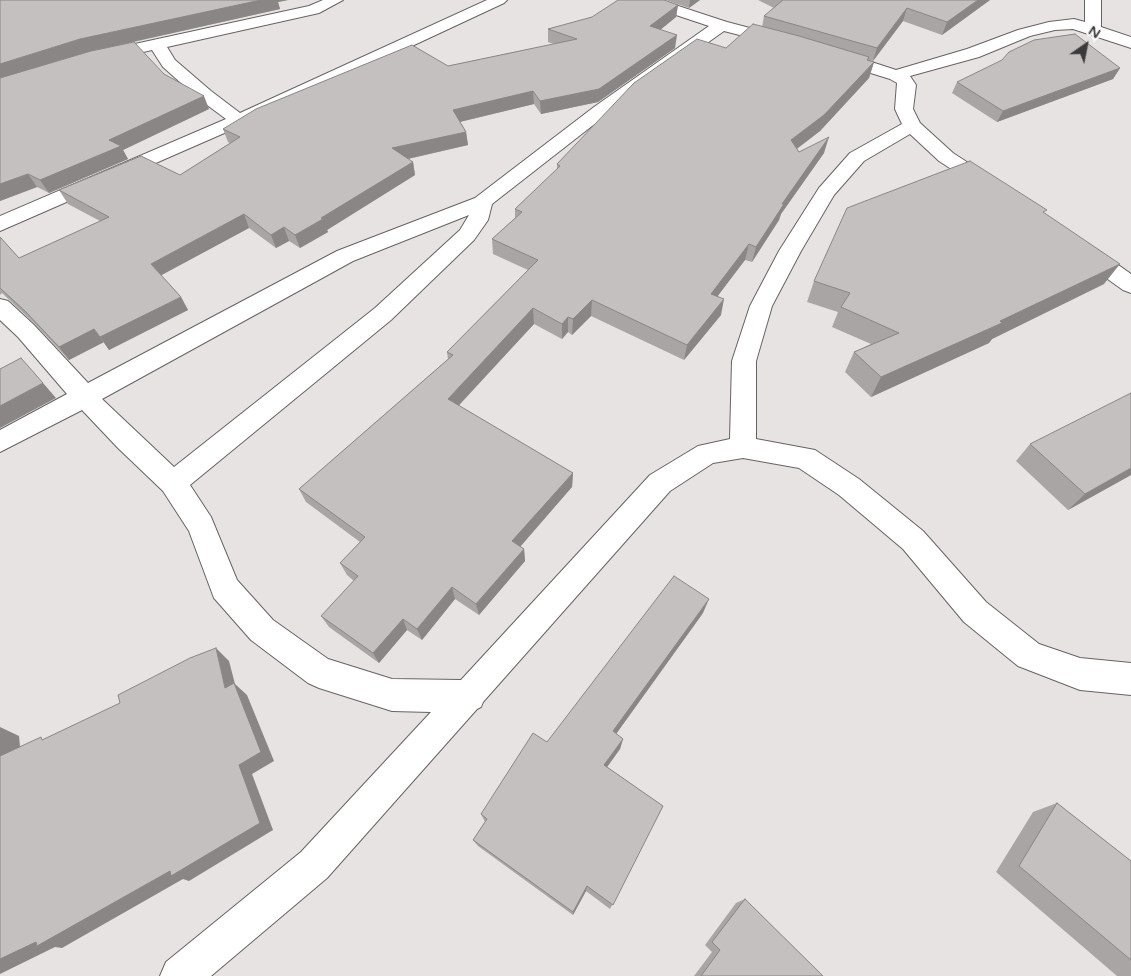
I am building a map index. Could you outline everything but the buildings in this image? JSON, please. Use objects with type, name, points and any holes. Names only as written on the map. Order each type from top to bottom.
[{"type":"street","points":[[84,61],[314,10],[335,0]]},
{"type":"street","points":[[0,224],[239,120],[499,0]]},
{"type":"street","points":[[645,0],[721,25],[896,75],[907,85],[904,109],[912,126],[946,157],[1002,194]]},
{"type":"street","points":[[1093,0],[1093,29]]},
{"type":"street","points":[[896,75],[973,53],[1024,33],[1055,25],[1074,24],[1131,43]]},
{"type":"street","points":[[0,442],[345,256],[482,202],[600,111],[721,25]]},
{"type":"street","points":[[157,46],[169,63],[205,95],[239,120]]},
{"type":"street","points":[[743,447],[744,361],[760,306],[785,259],[826,192],[857,158],[887,138],[912,126]]},
{"type":"street","points":[[173,483],[383,314],[467,235],[478,220],[482,202]]},
{"type":"street","points":[[1068,240],[1131,285]]},
{"type":"street","points":[[0,307],[26,331],[127,442],[173,483],[201,526],[225,588],[262,630],[319,672],[392,695],[469,696]]},
{"type":"street","points":[[180,976],[314,865],[660,483],[707,454],[743,447],[806,458],[849,487],[913,540],[976,612],[1028,655],[1080,674],[1131,679]]}]
